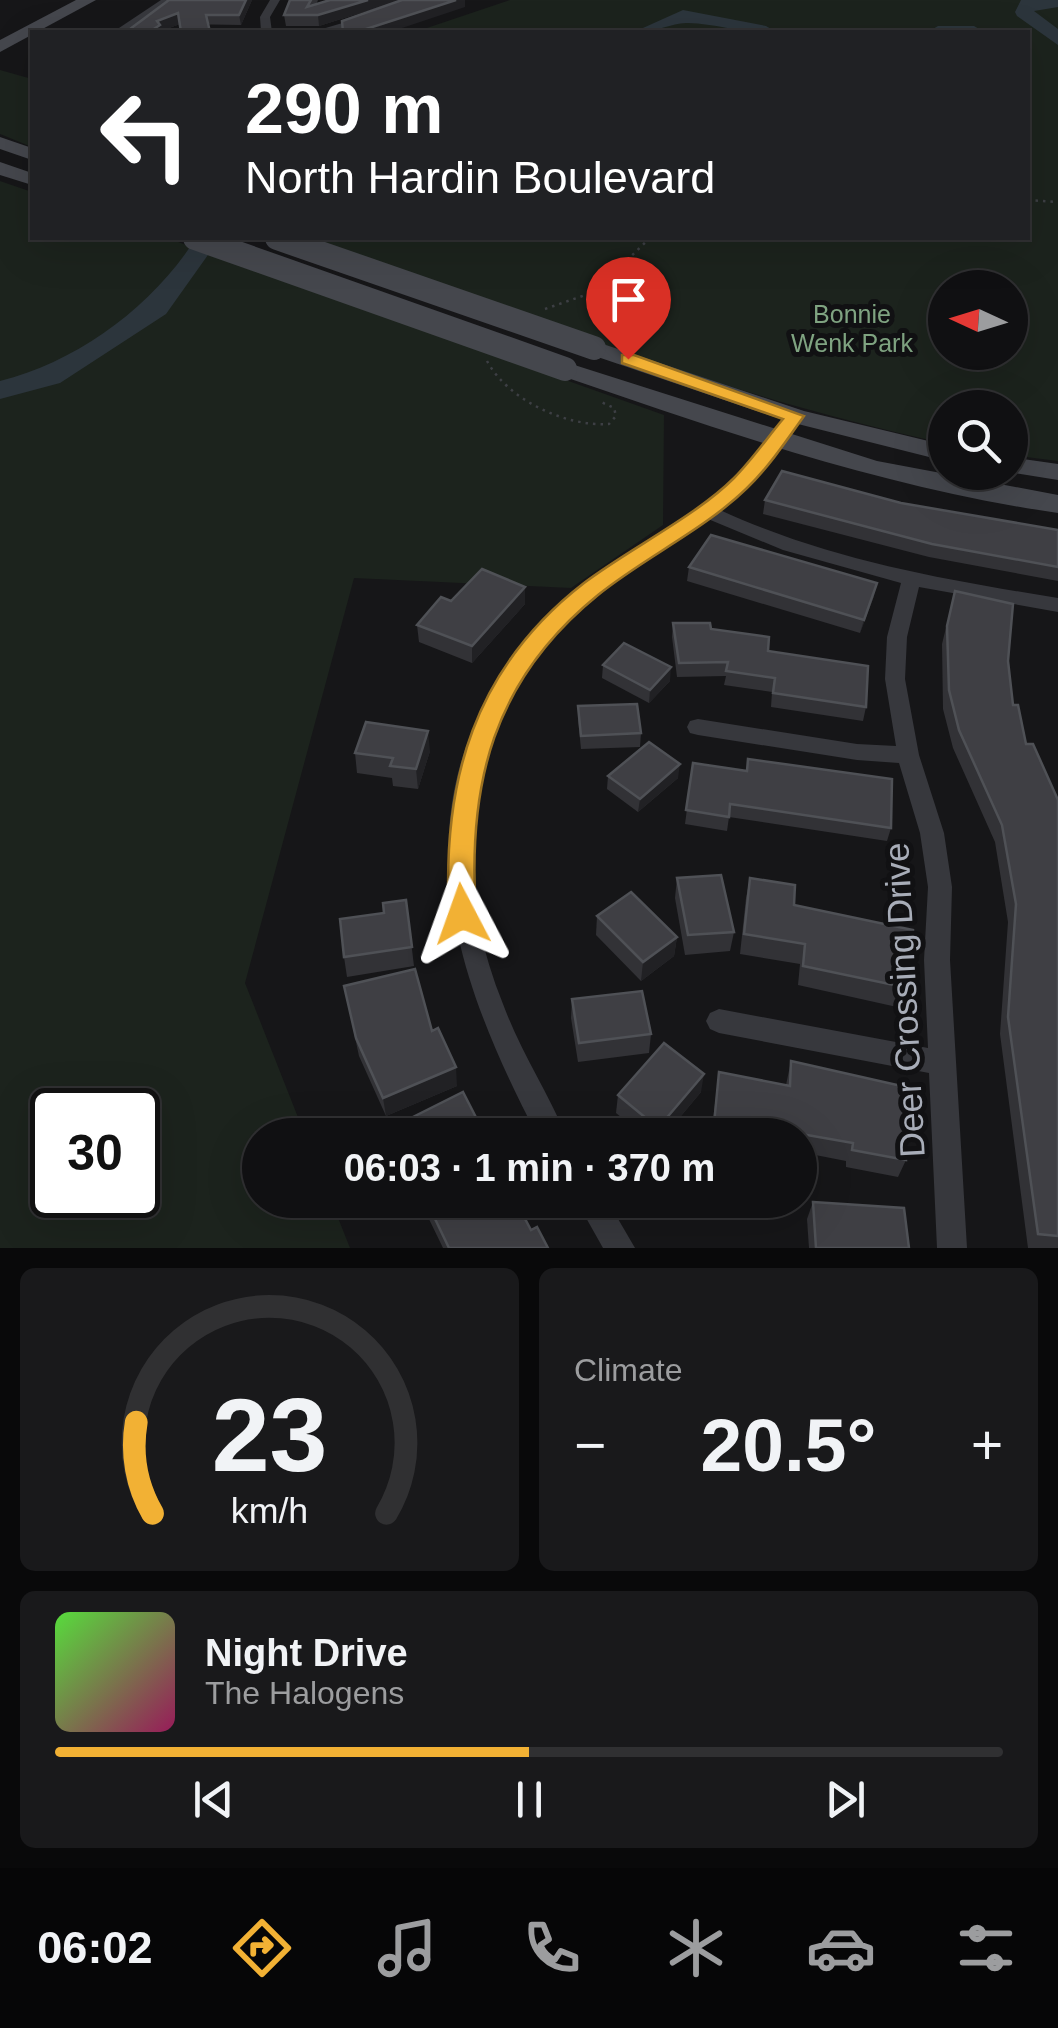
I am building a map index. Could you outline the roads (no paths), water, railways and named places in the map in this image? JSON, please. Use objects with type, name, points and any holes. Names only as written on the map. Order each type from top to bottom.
[{"type":"main road","points":[[0,35],[65,0]]},
{"type":"main road","points":[[32,30],[88,0]]},
{"type":"main road","points":[[0,47],[30,31]]},
{"type":"main road","points":[[0,142],[30,153]]},
{"type":"main road","points":[[0,168],[30,179]]},
{"type":"main road","points":[[201,240],[776,440],[890,473],[979,493],[1058,504]]},
{"type":"main road","points":[[283,240],[794,416],[928,449]]},
{"type":"main road","points":[[1028,468],[1058,472]]},
{"type":"street","points":[[122,30],[168,0]]},
{"type":"street","points":[[266,30],[265,17],[275,0]]},
{"type":"street","points":[[326,30],[372,18]]},
{"type":"street","points":[[543,1118],[491,1018],[469,948],[458,850],[472,762],[504,686],[552,624],[591,589],[707,511],[754,470],[794,416]]},
{"type":"street","points":[[707,511],[743,529],[912,576],[1058,606]]},
{"type":"street","name":"Deer Crossing Drive","points":[[912,576],[897,637],[895,668],[908,755],[932,833],[940,886],[937,960],[952,1248]]},
{"type":"street","points":[[698,728],[857,752],[908,755]]},
{"type":"street","points":[[719,1020],[941,1064]]},
{"type":"street","points":[[601,1218],[620,1248]]},
{"type":"waterway","points":[[1058,1],[1029,2],[1024,12],[1058,39]]},
{"type":"waterway","points":[[649,30],[683,16],[756,30]]},
{"type":"waterway","points":[[0,390],[50,377],[157,308],[168,286],[192,264],[207,240]]},
{"type":"park label","name":"Bonnie Wenk Park","points":[[852,328]]}]
